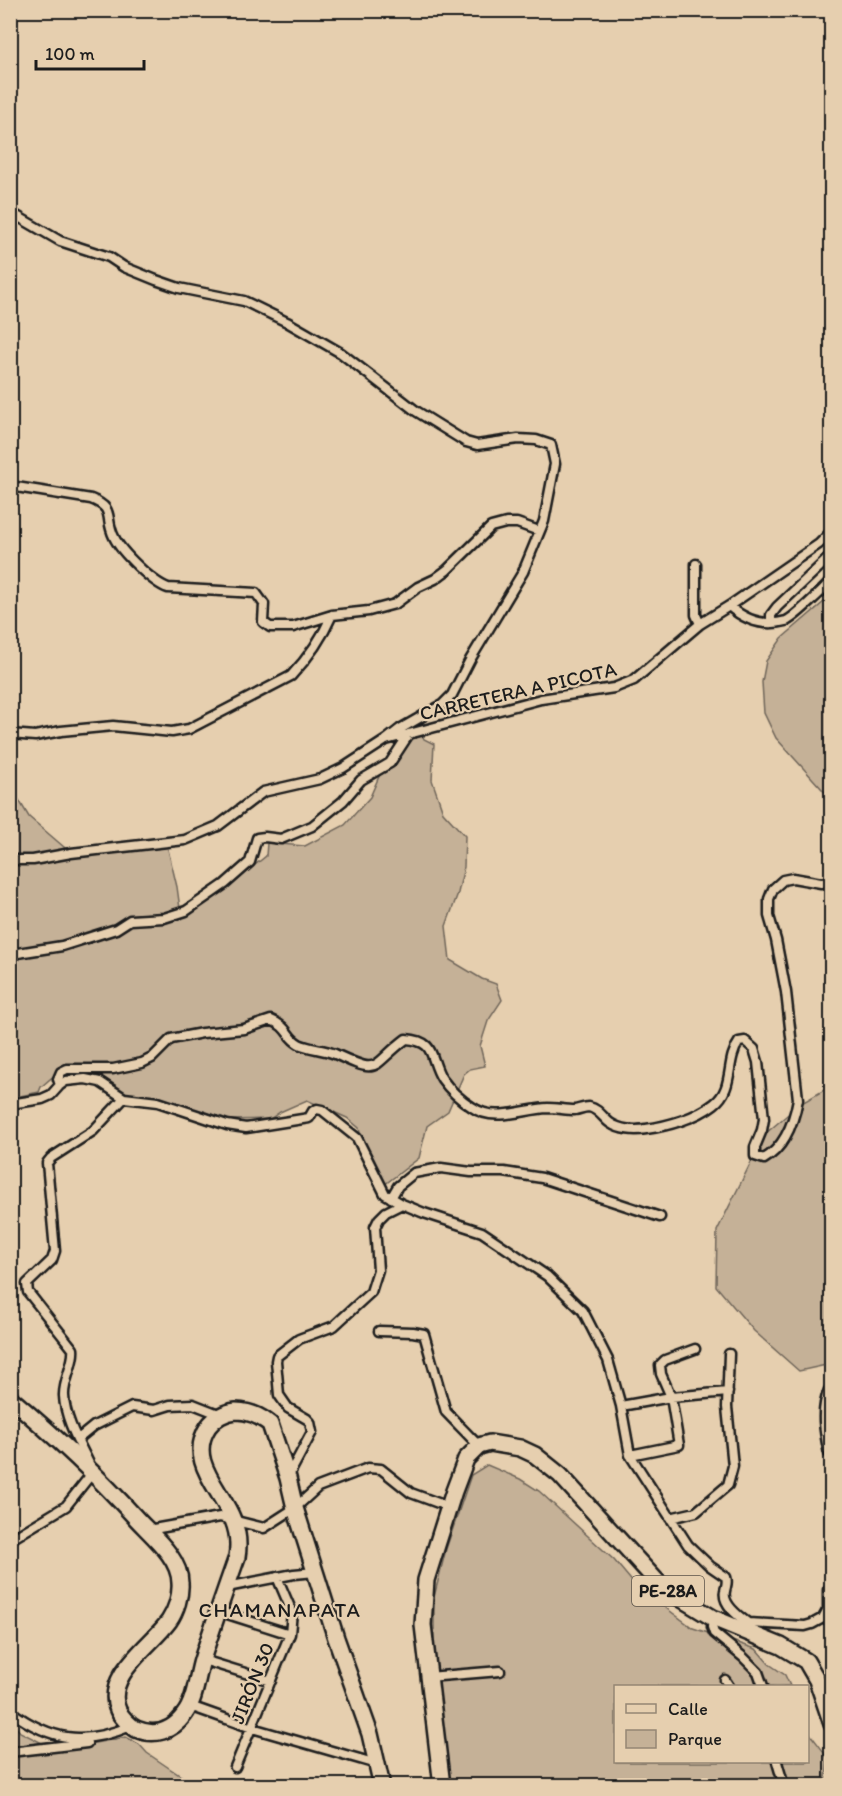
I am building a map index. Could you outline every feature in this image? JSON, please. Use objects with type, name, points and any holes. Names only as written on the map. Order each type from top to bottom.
[{"type":"highway","points":[[831,1392],[827,1402],[827,1420],[831,1451]]},
{"type":"highway","points":[[10,1398],[93,1472],[174,1561],[181,1582],[176,1608],[170,1620],[129,1665],[115,1688],[115,1704],[119,1714],[131,1726],[151,1733],[162,1732],[177,1723],[190,1706],[202,1660],[239,1547],[233,1519],[203,1464],[200,1450],[207,1429],[221,1415],[230,1412],[246,1412],[270,1424],[315,1572],[378,1764],[382,1785]]},
{"type":"highway","name":"PE-28A","points":[[479,1446],[490,1443],[504,1444],[535,1455],[560,1475],[662,1587],[713,1618],[742,1625],[782,1646],[806,1662],[817,1680],[831,1724]]},
{"type":"highway","points":[[442,1785],[423,1625],[426,1580],[466,1459],[479,1446]]},
{"type":"street","points":[[10,212],[60,242],[108,257],[124,267],[156,280],[179,288],[244,301],[287,321],[341,353],[416,411],[466,442],[477,445],[518,439],[536,440],[551,445],[555,464],[544,521],[523,572],[470,660],[452,695],[442,705],[400,729],[386,740]]},
{"type":"street","points":[[10,486],[91,499],[101,503],[107,509],[114,538],[160,586],[256,593],[264,604],[263,622],[270,627],[293,627],[332,615],[369,611],[395,604],[447,570],[491,527],[517,523],[539,531]]},
{"type":"street","name":"CARRETERA A PICOTA","points":[[10,860],[33,860],[71,853],[185,840],[218,826],[263,792],[320,779],[343,768],[386,740],[541,699],[614,688],[634,680],[700,624],[819,544],[831,531]]},
{"type":"street","points":[[771,622],[771,615],[777,607],[831,555]]},
{"type":"street","points":[[696,564],[696,615],[700,624]]},
{"type":"street","points":[[729,606],[748,620],[771,622],[789,620],[831,580]]},
{"type":"street","points":[[10,734],[35,736],[61,730],[113,726],[172,732],[189,729],[291,676],[303,664],[325,632],[332,615]]},
{"type":"street","points":[[10,957],[18,953],[62,946],[116,929],[130,920],[164,918],[186,911],[225,884],[250,862],[257,838],[281,839],[312,826],[343,801],[361,780],[390,763],[409,734]]},
{"type":"street","points":[[60,1085],[58,1078],[61,1072],[67,1069],[113,1069],[142,1064],[152,1058],[171,1039],[244,1029],[271,1020],[284,1026],[299,1044],[334,1054],[368,1068],[375,1066],[406,1039],[426,1044],[433,1054],[436,1067],[449,1087],[470,1107],[487,1114],[546,1108],[577,1110],[590,1107],[621,1129],[645,1130],[701,1113],[716,1103],[727,1088],[735,1048],[739,1042],[745,1041],[754,1049],[758,1062],[764,1119],[754,1150],[755,1156],[764,1159],[770,1155],[789,1131],[798,1099],[786,992],[769,916],[769,899],[774,889],[783,880],[793,878],[821,883],[831,882]]},
{"type":"street","points":[[10,1104],[42,1099],[51,1095],[66,1081],[85,1079],[100,1082],[124,1098],[158,1102],[199,1118],[246,1128],[299,1121],[309,1118],[317,1108],[322,1110],[357,1138],[379,1183],[391,1198],[482,1232],[546,1276],[582,1311],[608,1360],[621,1406],[630,1455],[688,1545],[699,1557],[726,1577],[728,1582],[724,1600],[742,1625],[805,1626],[818,1622],[828,1609],[828,1590],[831,1586]]},
{"type":"street","points":[[10,1540],[66,1506],[93,1472],[66,1414],[65,1381],[74,1354],[73,1349],[28,1292],[27,1284],[52,1260],[55,1251],[47,1168],[49,1160],[93,1131],[124,1098]]},
{"type":"street","points":[[391,1198],[398,1186],[414,1173],[441,1168],[471,1172],[504,1172],[542,1178],[660,1216]]},
{"type":"street","points":[[288,1478],[312,1432],[310,1422],[288,1408],[279,1395],[277,1356],[299,1340],[334,1326],[371,1292],[378,1270],[375,1227],[386,1212],[402,1204]]},
{"type":"street","points":[[379,1331],[424,1334],[446,1412],[479,1446]]},
{"type":"street","points":[[630,1455],[679,1445],[671,1397],[661,1374],[662,1362],[695,1349]]},
{"type":"street","points":[[670,1518],[696,1512],[728,1485],[733,1466],[727,1407],[729,1354]]},
{"type":"street","points":[[621,1406],[671,1397],[728,1392]]},
{"type":"street","points":[[78,1439],[94,1426],[132,1407],[154,1410],[170,1405],[193,1404],[221,1415]]},
{"type":"street","points":[[147,1530],[220,1517],[264,1528],[295,1508],[318,1487],[368,1468],[381,1469],[411,1493],[449,1507]]},
{"type":"street","points":[[227,1587],[315,1572]]},
{"type":"street","name":"JIRÓN 30","points":[[235,1767],[290,1634],[292,1612],[277,1577]]},
{"type":"street","points":[[218,1611],[290,1634]]},
{"type":"street","points":[[713,1618],[711,1627],[714,1633],[758,1672],[763,1685]]},
{"type":"street","points":[[202,1660],[271,1681]]},
{"type":"street","points":[[428,1677],[500,1671]]},
{"type":"street","points":[[190,1706],[252,1728],[378,1764]]},
{"type":"street","points":[[10,1711],[30,1725],[73,1739],[113,1734],[131,1726]]},
{"type":"street","points":[[10,1752],[84,1744],[90,1742],[95,1736]]},
{"type":"street","points":[[778,1763],[784,1785]]},
{"type":"green space","points":[[831,596],[831,799],[776,738],[764,713],[762,682],[766,661],[782,638]]},
{"type":"green space","points":[[420,731],[424,739],[434,744],[432,780],[443,812],[465,836],[464,867],[458,893],[446,926],[450,960],[482,979],[496,984],[502,1000],[488,1021],[480,1046],[485,1066],[470,1069],[464,1074],[448,1111],[427,1126],[419,1158],[380,1188],[359,1128],[347,1118],[307,1100],[270,1119],[224,1120],[119,1094],[76,1071],[57,1073],[41,1087],[39,1092],[11,1098],[10,785],[29,817],[71,853],[166,841],[181,916],[219,894],[266,856],[267,843],[305,846],[345,825],[370,797],[381,772],[409,734]]},
{"type":"green space","points":[[831,1086],[832,1355],[826,1365],[799,1371],[754,1331],[716,1286],[717,1231],[765,1134],[800,1104]]},
{"type":"green space","points":[[487,1465],[520,1479],[539,1491],[614,1560],[635,1585],[693,1628],[756,1649],[769,1664],[785,1675],[790,1685],[614,1685],[614,1763],[809,1763],[809,1732],[826,1755],[824,1785],[447,1786],[434,1666],[434,1597],[446,1549],[471,1475]]},
{"type":"green space","points":[[10,1720],[20,1732],[42,1743],[69,1748],[126,1737],[194,1785],[11,1785]]},
{"type":"district","name":"CHAMANAPATA","points":[[280,1610]]}]
